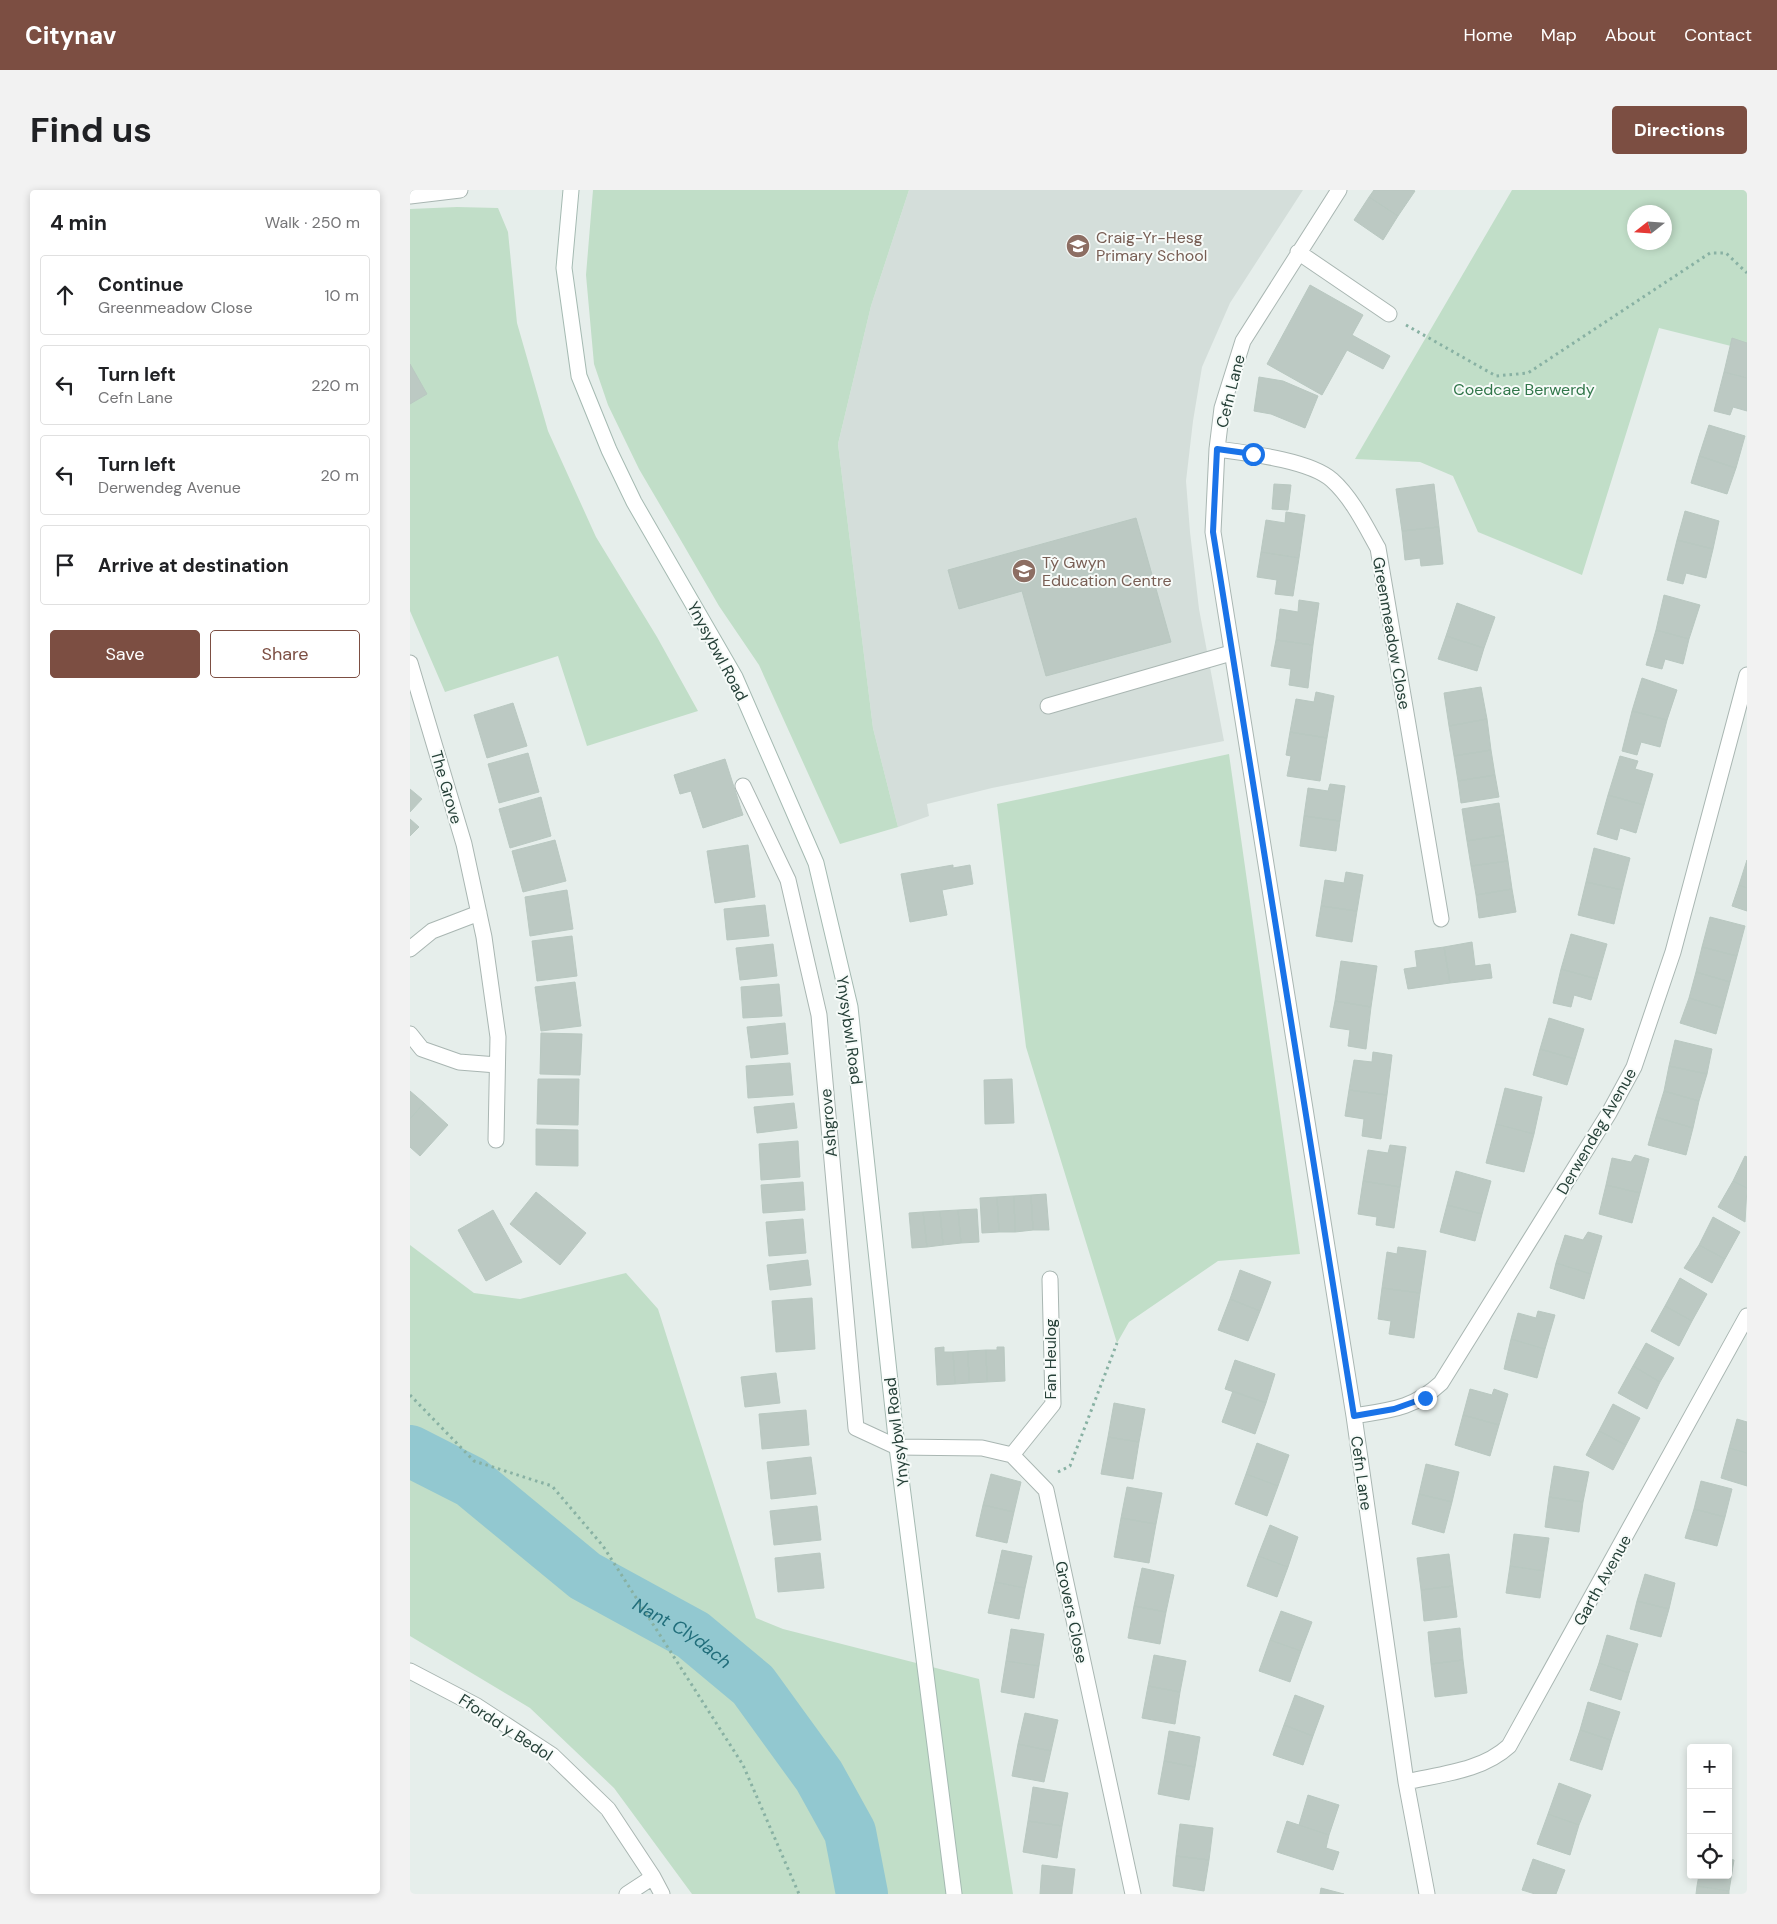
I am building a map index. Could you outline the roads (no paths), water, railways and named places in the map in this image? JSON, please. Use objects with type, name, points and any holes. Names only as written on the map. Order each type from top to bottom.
[{"type":"street","points":[[410,196],[460,190]]},
{"type":"street","name":"Ynysybwl Road","points":[[571,190],[564,268],[579,376],[609,450],[634,502],[735,677],[816,864],[850,1007],[897,1447],[954,1894]]},
{"type":"street","name":"Cefn Lane","points":[[1339,190],[1242,341],[1222,408],[1217,449],[1213,532],[1354,1416],[1406,1782],[1427,1894]]},
{"type":"street","points":[[1298,252],[1389,314]]},
{"type":"street","name":"Greenmeadow Close","points":[[1217,449],[1298,463],[1331,479],[1358,513],[1378,548],[1440,918]]},
{"type":"street","points":[[1048,706],[1232,653]]},
{"type":"street","name":"The Grove","points":[[410,663],[464,844],[479,913],[498,1037],[496,1140]]},
{"type":"street","name":"Derwendeg Avenue","points":[[1354,1416],[1394,1409],[1425,1398],[1441,1383],[1613,1106],[1634,1067],[1673,952],[1747,675]]},
{"type":"street","name":"Ashgrove","points":[[743,786],[788,880],[818,1015],[856,1428],[897,1447]]},
{"type":"street","points":[[410,949],[432,931],[479,913]]},
{"type":"street","points":[[410,1034],[422,1049],[459,1062],[497,1065]]},
{"type":"street","name":"Fan Heulog","points":[[1012,1455],[1053,1404],[1050,1279]]},
{"type":"street","name":"Garth Avenue","points":[[1406,1782],[1470,1768],[1496,1758],[1509,1746],[1747,1316]]},
{"type":"street","points":[[897,1447],[982,1448],[1012,1455]]},
{"type":"street","name":"Grovers Close","points":[[1012,1455],[1046,1490],[1133,1894]]},
{"type":"street","name":"Ffordd y Bedol","points":[[411,1673],[477,1706],[552,1755],[608,1809],[653,1877],[662,1894]]},
{"type":"street","points":[[627,1894],[653,1877]]},
{"type":"waterway","name":"Nant Clydach","points":[[410,1451],[471,1482],[585,1576],[693,1635],[753,1685],[819,1776],[850,1832],[862,1894]]},
{"type":"place","name":"Craig-Yr-Hesg Primary School","points":[[1078,246]]},
{"type":"place","name":"Tŷ Gwyn Education Centre","points":[[1024,571]]},
{"type":"park label","name":"Coedcae Berwerdy","points":[[1524,389]]}]
